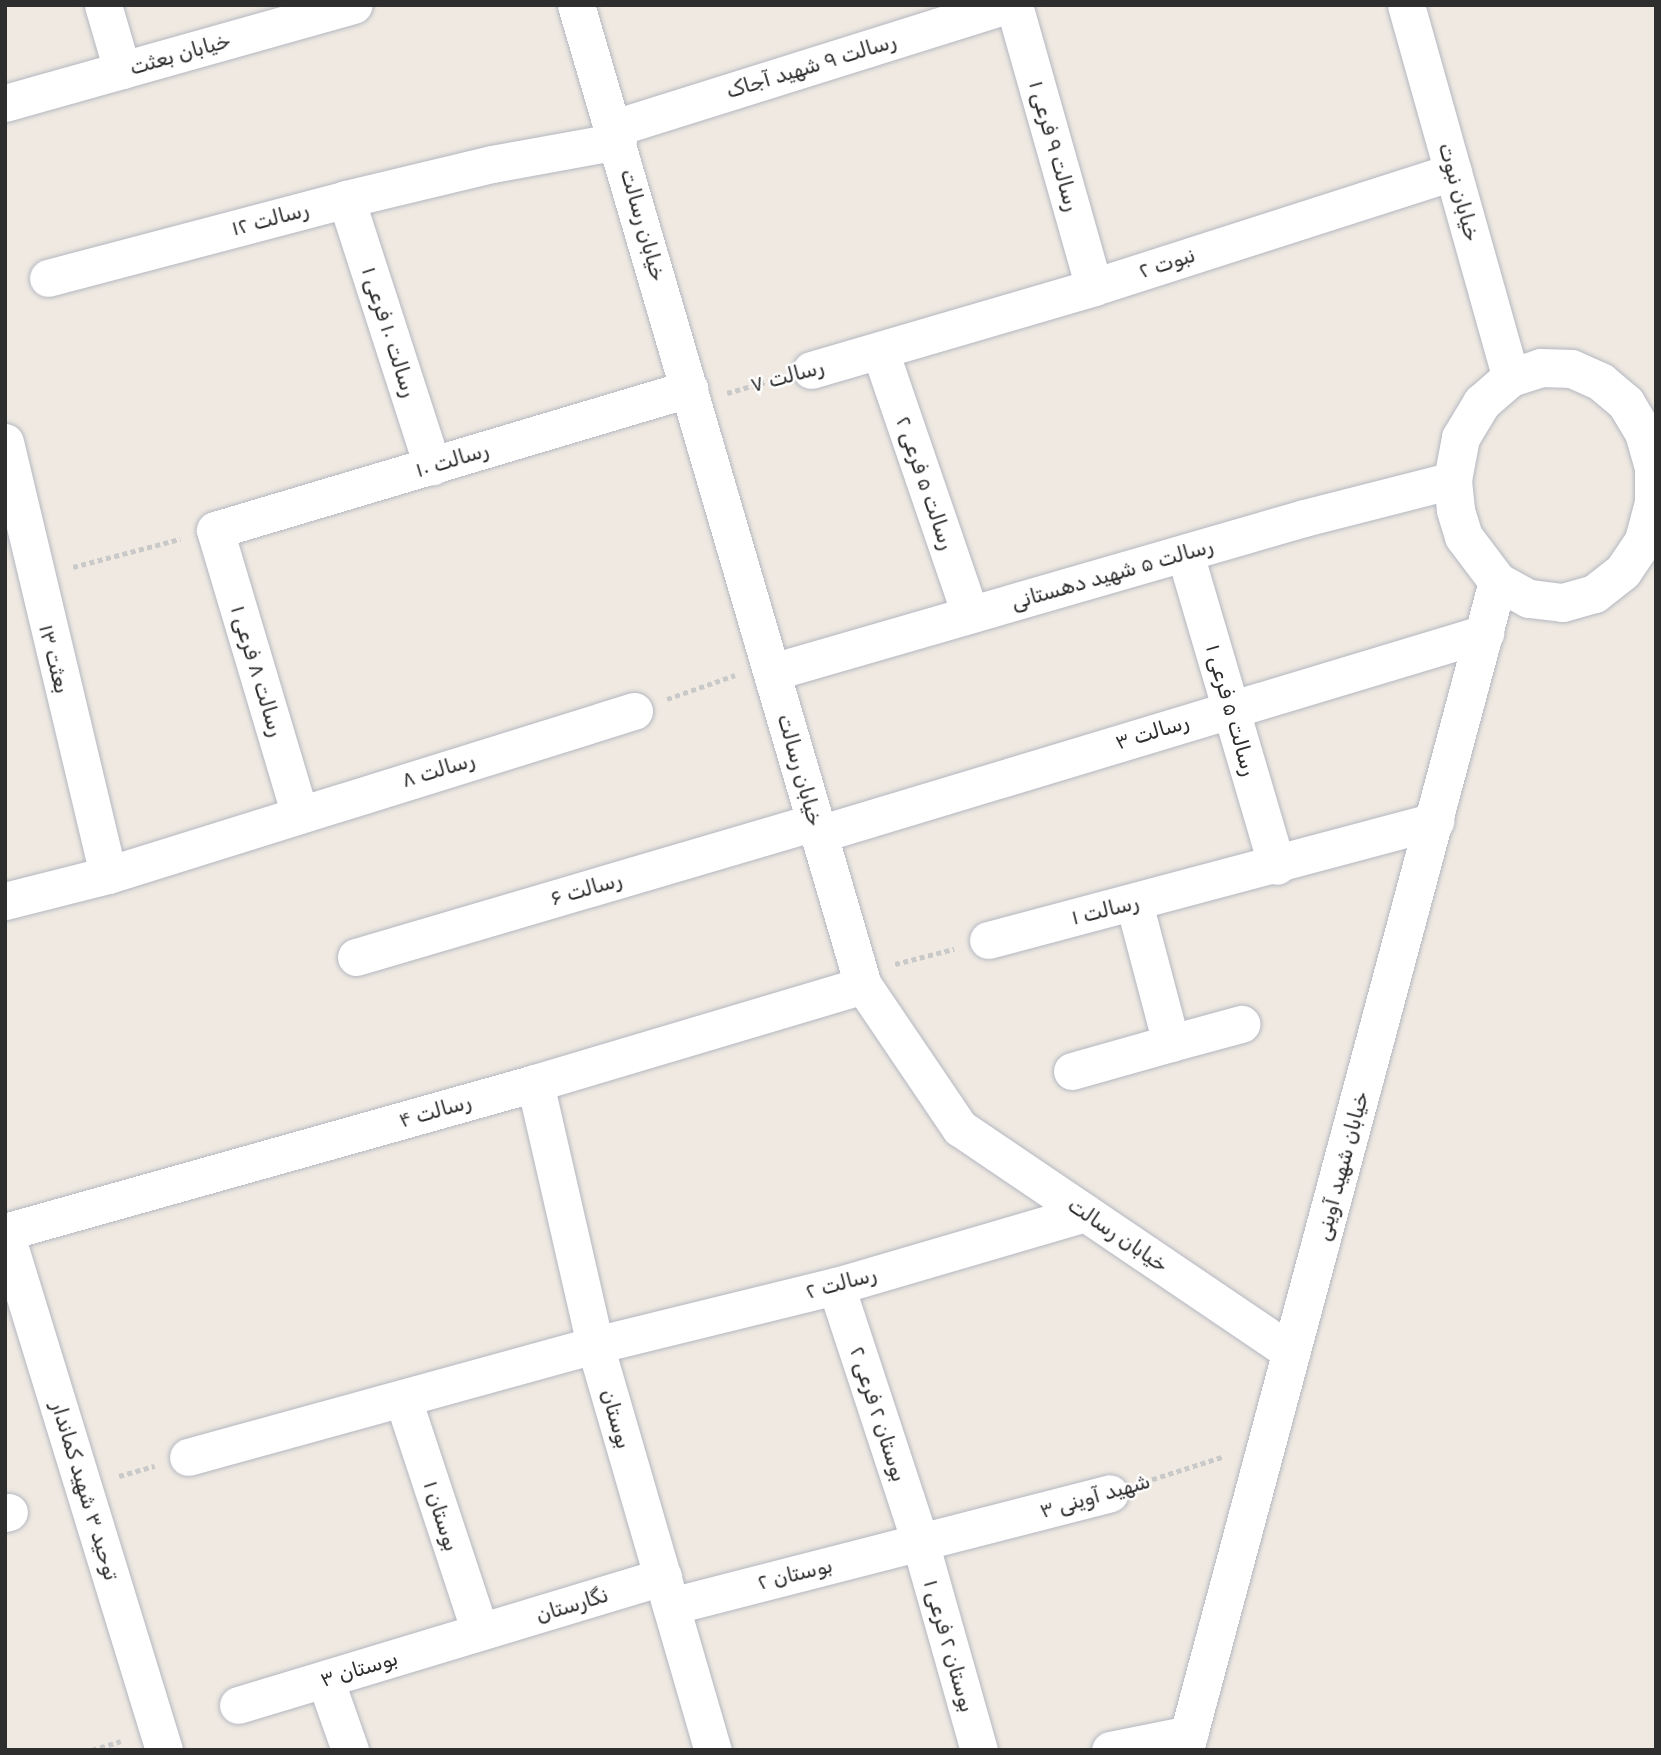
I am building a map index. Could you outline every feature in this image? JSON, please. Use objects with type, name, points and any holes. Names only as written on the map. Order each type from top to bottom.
[{"type":"street","points":[[103,5],[122,70]]},
{"type":"street","name":"خیابان بعثت","points":[[5,103],[354,5]]},
{"type":"street","name":"خیابان رسالت","points":[[576,5],[862,978],[960,1128],[1291,1352]]},
{"type":"street","name":"رسالت ۹ شهید آجاک","points":[[492,164],[616,134],[1007,5]]},
{"type":"street","name":"رسالت ۹ فرعی ۱","points":[[1014,5],[1094,287]]},
{"type":"street","name":"خیابان نبوت","points":[[1406,5],[1511,378]]},
{"type":"street","name":"رسالت ۱۲","points":[[48,278],[346,199],[492,164]]},
{"type":"street","name":"نبوت ۲","points":[[880,351],[1094,287],[1454,172]]},
{"type":"street","name":"رسالت ۱۰ فرعی ۱","points":[[346,199],[432,466]]},
{"type":"street","name":"رسالت ۷","points":[[811,370],[880,351]]},
{"type":"street","name":"رسالت ۵ فرعی ۲","points":[[880,351],[970,614]]},
{"type":"street","points":[[1541,368],[1572,369],[1601,382],[1626,403],[1644,433],[1654,467],[1655,503],[1644,541],[1623,572],[1595,594],[1563,603],[1540,601],[1498,582],[1464,537],[1453,480],[1461,439],[1482,403],[1511,378],[1541,368]]},
{"type":"street","name":"رسالت ۱۰","points":[[215,530],[432,466],[691,395]]},
{"type":"street","name":"بعثت ۱۳","points":[[5,442],[34,577],[108,875]]},
{"type":"street","name":"رسالت ۵ شهید دهستانی","points":[[770,667],[970,614],[1304,518],[1453,480]]},
{"type":"street","name":"رسالت ۸ فرعی ۱","points":[[215,530],[299,812]]},
{"type":"street","name":"رسالت ۵ فرعی ۱","points":[[1185,554],[1277,866]]},
{"type":"street","name":"خیابان شهید آوینی","points":[[1187,1742],[1498,582]]},
{"type":"street","name":"رسالت ۳","points":[[818,828],[1485,633]]},
{"type":"street","name":"رسالت ۸","points":[[5,901],[108,875],[299,812],[634,711]]},
{"type":"street","name":"رسالت ۱","points":[[988,940],[1277,866],[1435,821]]},
{"type":"street","name":"رسالت ۶","points":[[356,957],[818,828]]},
{"type":"street","points":[[1134,903],[1171,1043]]},
{"type":"street","name":"رسالت ۴","points":[[5,1232],[535,1083],[862,978]]},
{"type":"street","points":[[1072,1072],[1241,1024]]},
{"type":"street","name":"بوستان","points":[[535,1083],[595,1345],[713,1750]]},
{"type":"street","name":"رسالت ۲","points":[[595,1345],[836,1286],[1086,1213]]},
{"type":"street","name":"توحید ۳ شهید کماندار","points":[[5,1232],[164,1750]]},
{"type":"street","name":"بوستان ۲ فرعی ۲","points":[[836,1286],[920,1542]]},
{"type":"street","points":[[188,1457],[595,1345]]},
{"type":"street","name":"بوستان ۱","points":[[402,1399],[480,1632]]},
{"type":"street","name":"شهید آوینی ۳","points":[[920,1542],[1110,1493]]},
{"type":"street","name":"بوستان ۲","points":[[667,1592],[920,1542]]},
{"type":"street","name":"بوستان ۲ فرعی ۱","points":[[920,1542],[979,1750]]},
{"type":"street","name":"نگارستان","points":[[480,1632],[573,1605],[667,1592]]},
{"type":"street","name":"بوستان ۳","points":[[238,1705],[480,1632]]},
{"type":"street","points":[[325,1679],[350,1750]]},
{"type":"street","points":[[1110,1750],[1187,1742]]},
{"type":"path","name":"رسالت ۷","points":[[691,395],[811,370]]},
{"type":"path","points":[[34,577],[215,530]]},
{"type":"path","points":[[634,711],[770,667]]},
{"type":"path","points":[[862,978],[988,940]]},
{"type":"path","name":"شهید آوینی ۳","points":[[1110,1493],[1268,1443]]}]
